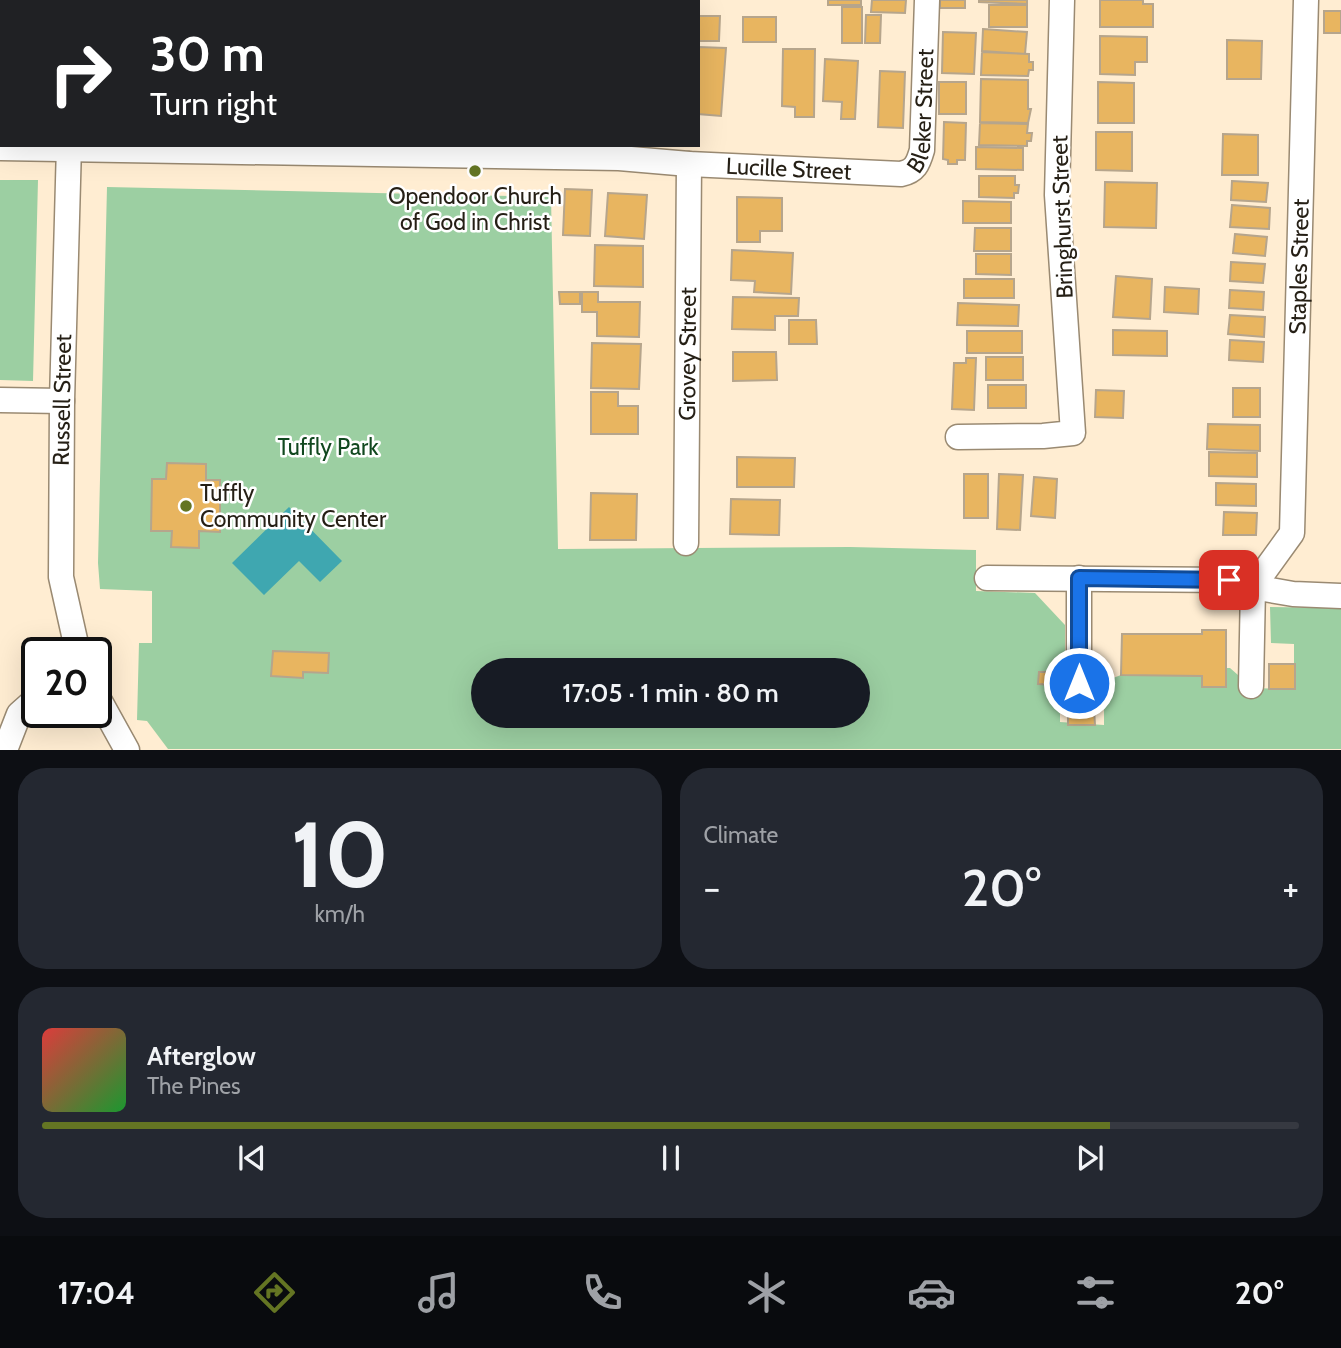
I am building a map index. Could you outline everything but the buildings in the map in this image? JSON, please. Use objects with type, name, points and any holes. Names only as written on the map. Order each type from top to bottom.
[{"type":"street","name":"Bleker Street","points":[[865,173],[901,174],[911,172],[918,164],[922,150],[927,0]]},
{"type":"street","name":"Bringhurst Street","points":[[958,437],[1073,433],[1057,195],[1062,0]]},
{"type":"street","name":"Staples Street","points":[[1253,587],[1292,533],[1306,0]]},
{"type":"street","name":"Russell Street","points":[[69,147],[62,401],[61,577],[74,637]]},
{"type":"street","name":"Lucille Street","points":[[0,148],[619,152],[689,164],[865,173]]},
{"type":"street","name":"Grovey Street","points":[[687,542],[689,164]]},
{"type":"street","points":[[0,400],[62,401]]},
{"type":"street","points":[[987,578],[1229,580],[1293,594],[1341,596]]},
{"type":"street","points":[[1079,578],[1079,683]]},
{"type":"street","points":[[1251,685],[1253,587]]},
{"type":"street","points":[[5,750],[21,712]]},
{"type":"street","points":[[112,723],[127,750]]},
{"type":"green space","points":[[0,180],[38,180],[33,381],[0,380]]},
{"type":"green space","name":"Tuffly Park","points":[[107,187],[551,197],[558,549],[850,547],[976,550],[976,591],[1035,593],[1065,625],[1065,707],[1060,707],[1060,722],[1104,725],[1104,705],[1098,704],[1098,695],[1113,695],[1113,678],[1121,675],[1202,676],[1202,687],[1225,687],[1226,668],[1230,668],[1238,675],[1240,688],[1294,689],[1294,644],[1271,643],[1270,607],[1341,608],[1341,749],[168,749],[147,721],[137,720],[139,643],[152,643],[152,591],[100,589],[98,563]]},
{"type":"water","points":[[289,507],[342,561],[320,582],[299,561],[264,595],[232,563]]},
{"type":"place","name":"Opendoor Church of God in Christ","points":[[475,171]]},
{"type":"place","name":"Tuffly Community Center","points":[[186,506]]},
{"type":"route","points":[[1079,683],[1079,578],[1229,580]]}]
